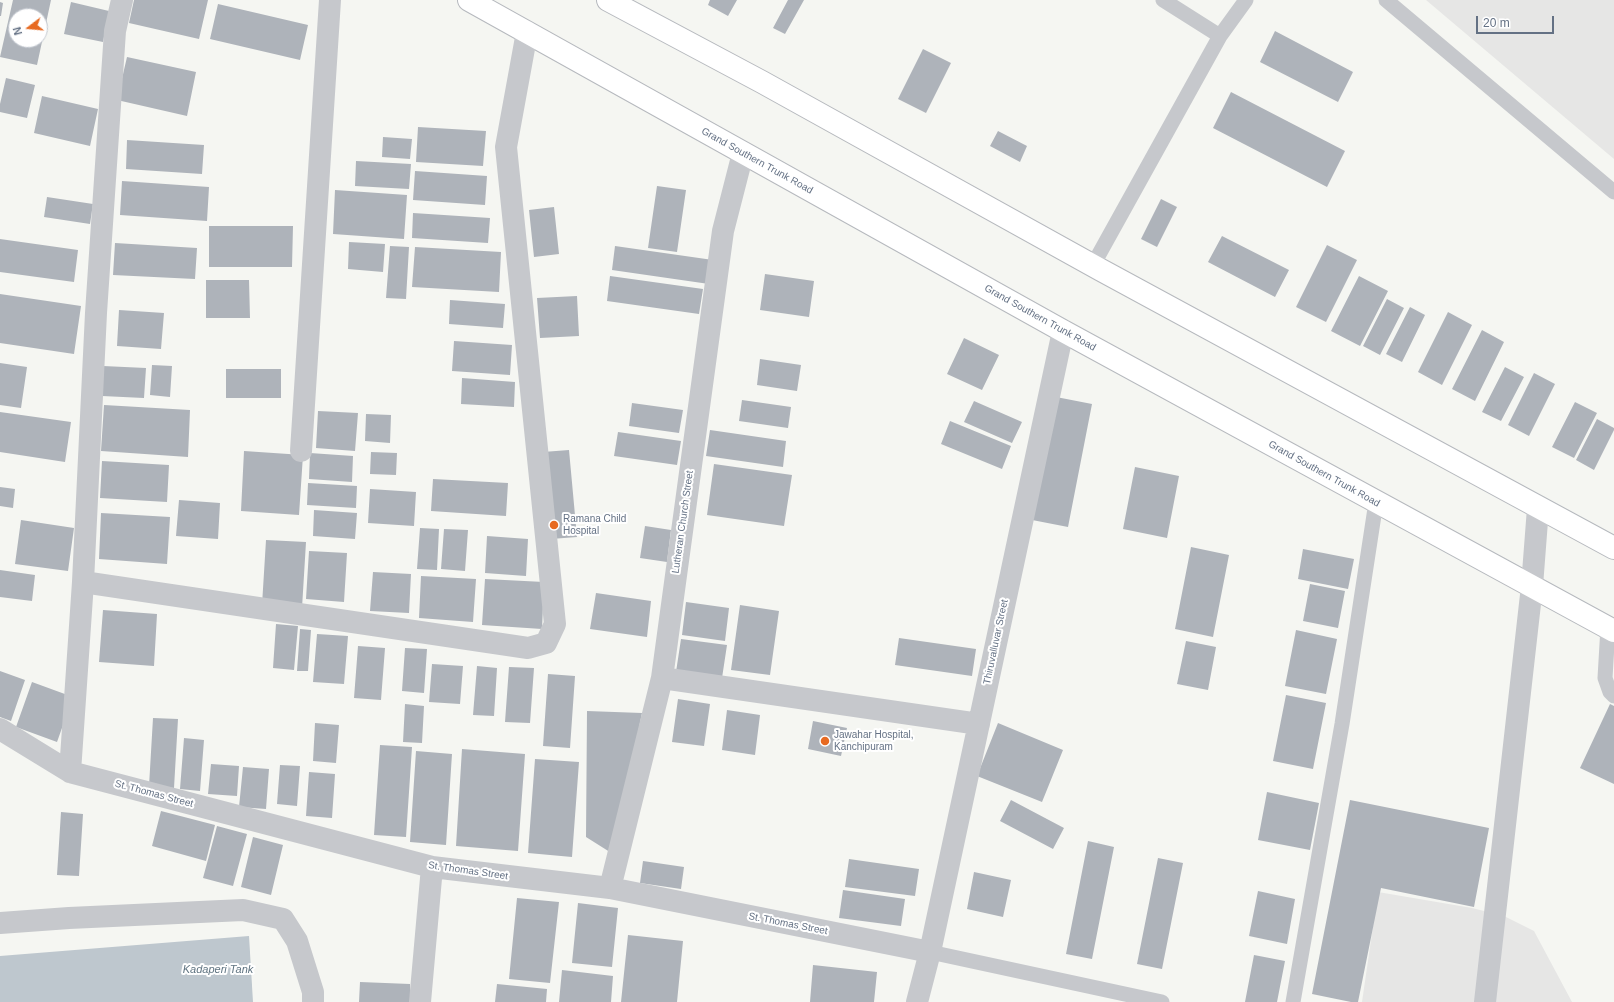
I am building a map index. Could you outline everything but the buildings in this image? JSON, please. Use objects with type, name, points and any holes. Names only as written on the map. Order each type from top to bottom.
[{"type":"main road","name":"Grand Southern Trunk Road","points":[[469,0],[1063,331],[1611,629]]},
{"type":"main road","points":[[608,0],[762,82],[1093,265],[1614,548]]},
{"type":"street","points":[[70,772],[83,582],[96,313],[115,31],[122,0]]},
{"type":"street","points":[[301,451],[330,0]]},
{"type":"street","points":[[83,582],[528,648],[546,643],[555,624],[506,147],[527,32]]},
{"type":"street","name":"Lutheran Church Street","points":[[610,888],[662,678],[723,230],[743,153]]},
{"type":"street","name":"Thiruvalluvar Street","points":[[917,1002],[930,952],[1063,331]]},
{"type":"street","points":[[1484,1002],[1532,586],[1538,508]]},
{"type":"street","points":[[662,678],[979,724]]},
{"type":"street","name":"St. Thomas Street","points":[[0,729],[70,772],[432,867],[610,888],[930,952]]},
{"type":"street","points":[[420,1002],[432,867]]},
{"type":"street","points":[[0,923],[69,918],[243,910],[282,919],[296,941],[313,992],[313,1002]]},
{"type":"lane","points":[[1163,0],[1220,36]]},
{"type":"lane","points":[[1093,265],[1220,36],[1246,0]]},
{"type":"lane","points":[[1386,0],[1614,192]]},
{"type":"lane","points":[[1293,1002],[1342,724],[1376,502]]},
{"type":"lane","points":[[1611,629],[1605,678],[1610,692],[1614,696]]},
{"type":"lane","points":[[930,952],[1162,1002]]},
{"type":"shaded area","points":[[1426,0],[1614,0],[1614,159]]},
{"type":"shaded area","points":[[1378,892],[1472,908],[1504,916],[1534,931],[1572,1002],[1362,1002]]},
{"type":"water","name":"Kadaperi Tank","points":[[249,936],[253,1002],[0,1002],[0,956]]},
{"type":"place","name":"Ramana Child Hospital","points":[[554,525]]},
{"type":"place","name":"Jawahar Hospital, Kanchipuram","points":[[825,741]]}]
